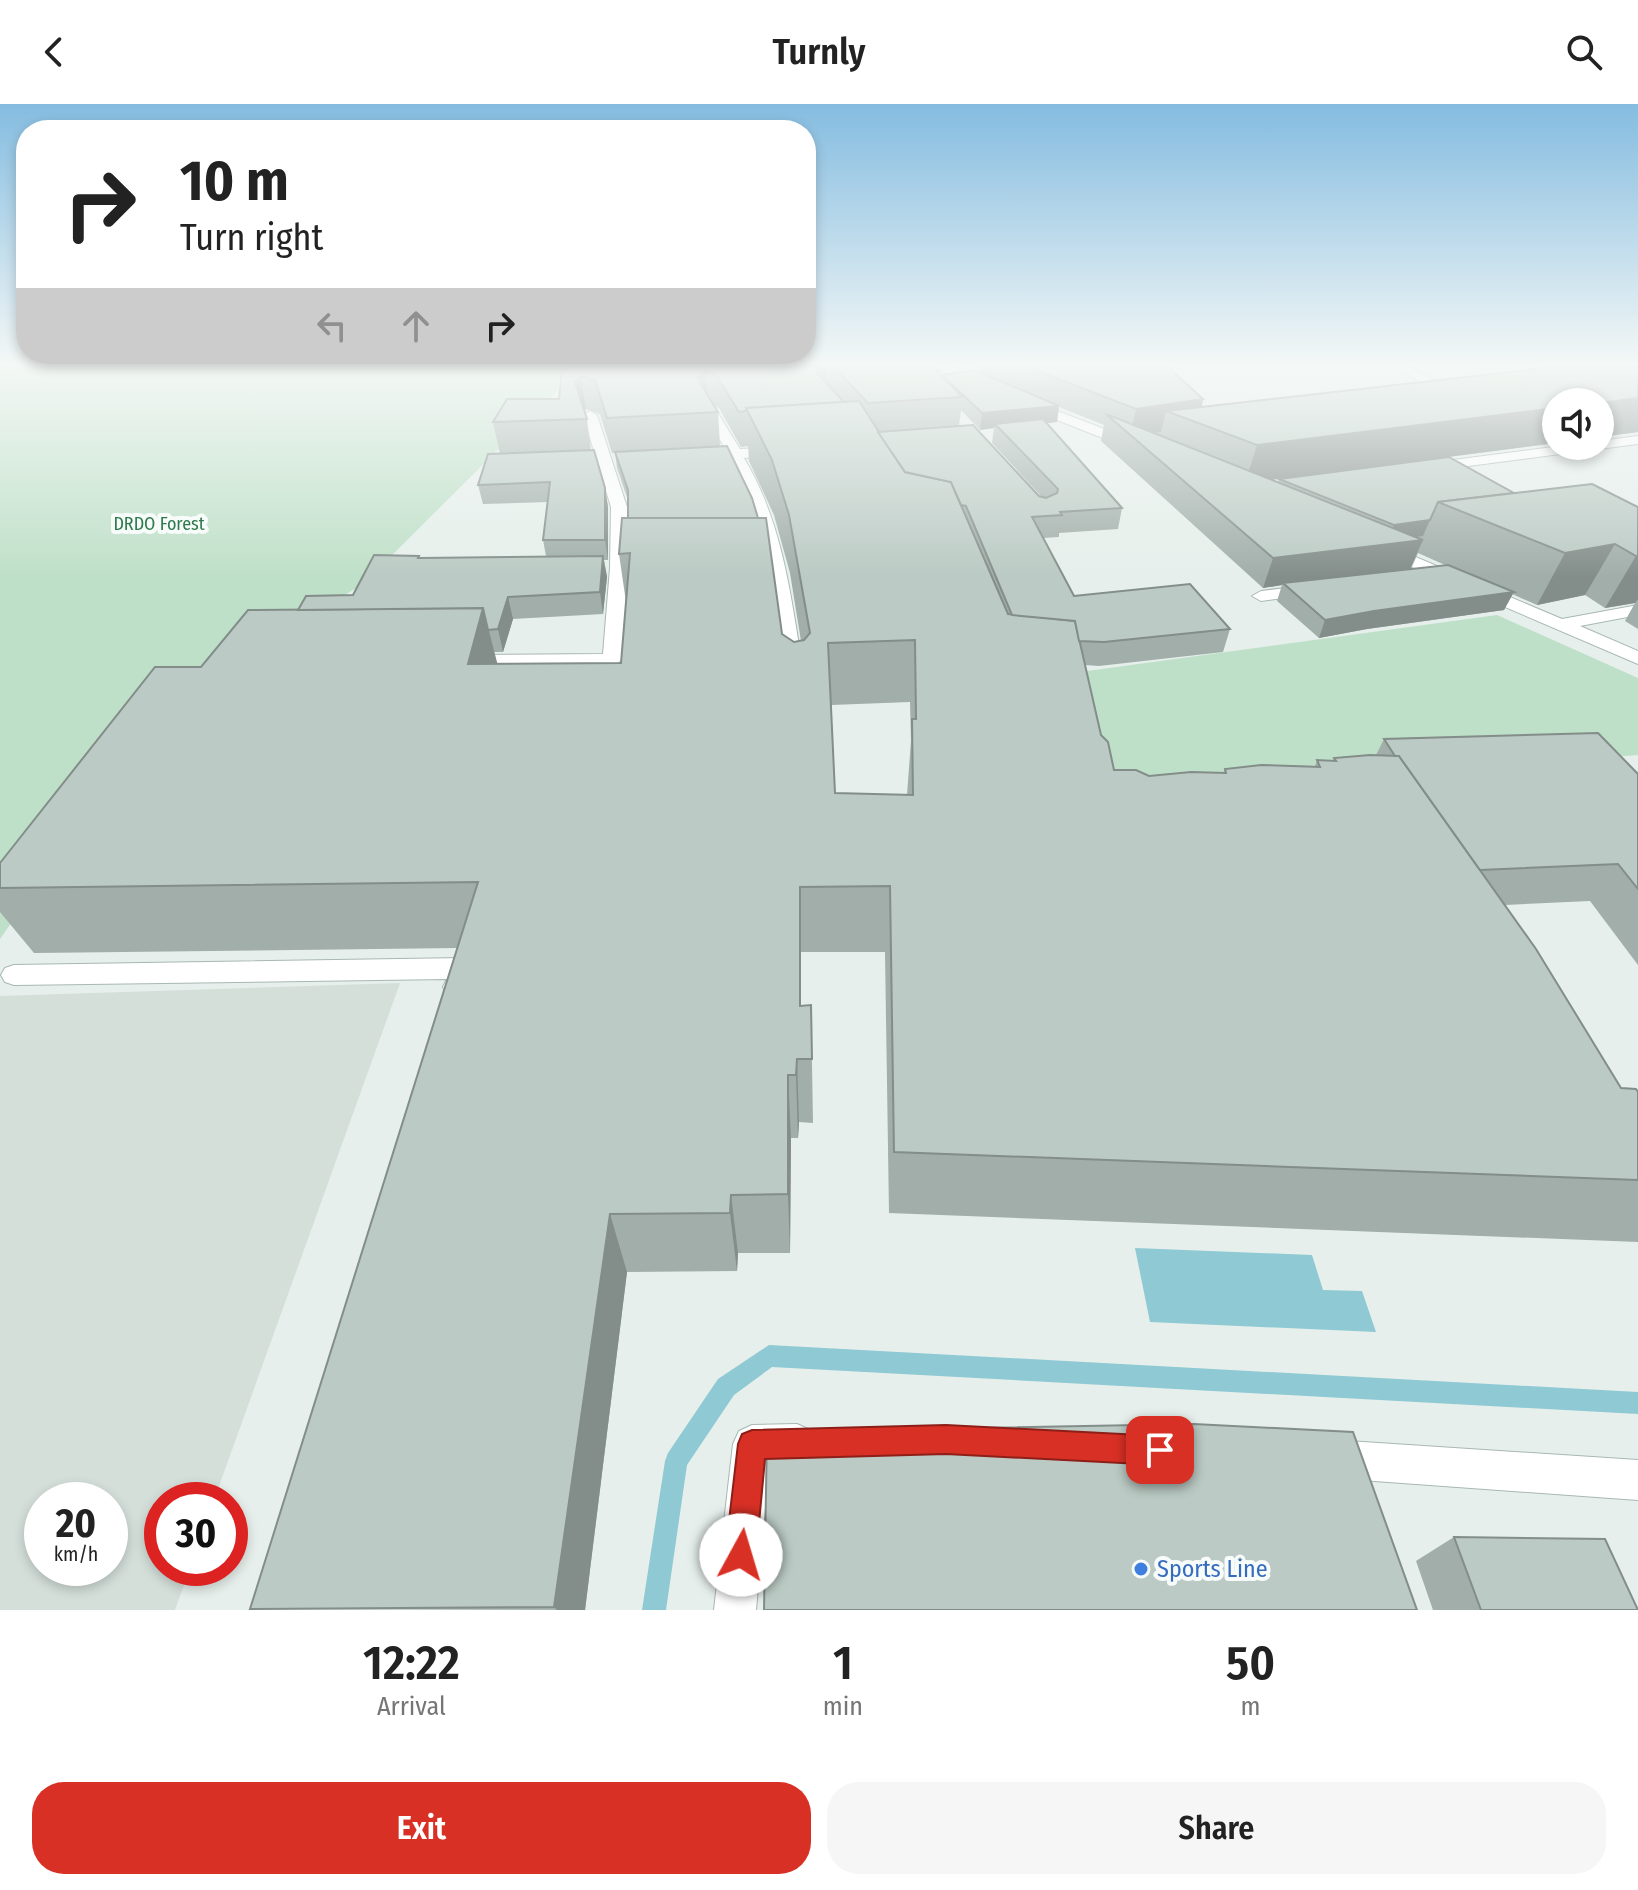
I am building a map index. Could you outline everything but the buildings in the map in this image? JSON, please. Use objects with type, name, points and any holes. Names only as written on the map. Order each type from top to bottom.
[{"type":"street","points":[[438,661],[612,660],[619,568],[619,507],[598,436]]},
{"type":"street","points":[[725,436],[765,516],[769,568],[795,682]]},
{"type":"street","points":[[1112,436],[1139,445]]},
{"type":"street","points":[[1614,443],[1638,440]]},
{"type":"street","points":[[678,457],[792,451]]},
{"type":"street","points":[[1411,470],[1542,453]]},
{"type":"street","points":[[1416,545],[1378,546],[1638,658]]},
{"type":"street","points":[[1412,578],[1443,574]]},
{"type":"street","points":[[1261,596],[1321,589]]},
{"type":"street","points":[[1558,625],[1638,610]]},
{"type":"street","points":[[14,975],[464,968],[449,1013]]},
{"type":"street","points":[[735,1610],[752,1444],[827,1443]]},
{"type":"street","points":[[1296,1457],[1638,1480]]},
{"type":"street","points":[[1344,1460],[1360,1504]]},
{"type":"shaded area","points":[[400,983],[220,1482],[144,1482],[144,1586],[184,1586],[175,1610],[0,1610],[0,996]]},
{"type":"green space","name":"DRDO Forest","points":[[0,436],[511,436],[363,584],[165,703],[0,939]]},
{"type":"green space","points":[[1497,615],[1638,678],[1638,755],[1366,775],[1115,822],[1087,671]]},
{"type":"water","points":[[1135,1248],[1312,1255],[1323,1290],[1362,1291],[1376,1332],[1150,1322]]},
{"type":"waterway","points":[[654,1610],[676,1461],[726,1387],[769,1356],[1638,1403]]},
{"type":"place","name":"Sports Line","points":[[1141,1569]]},
{"type":"route","points":[[741,1555],[752,1444],[946,1440],[1160,1450]]}]
